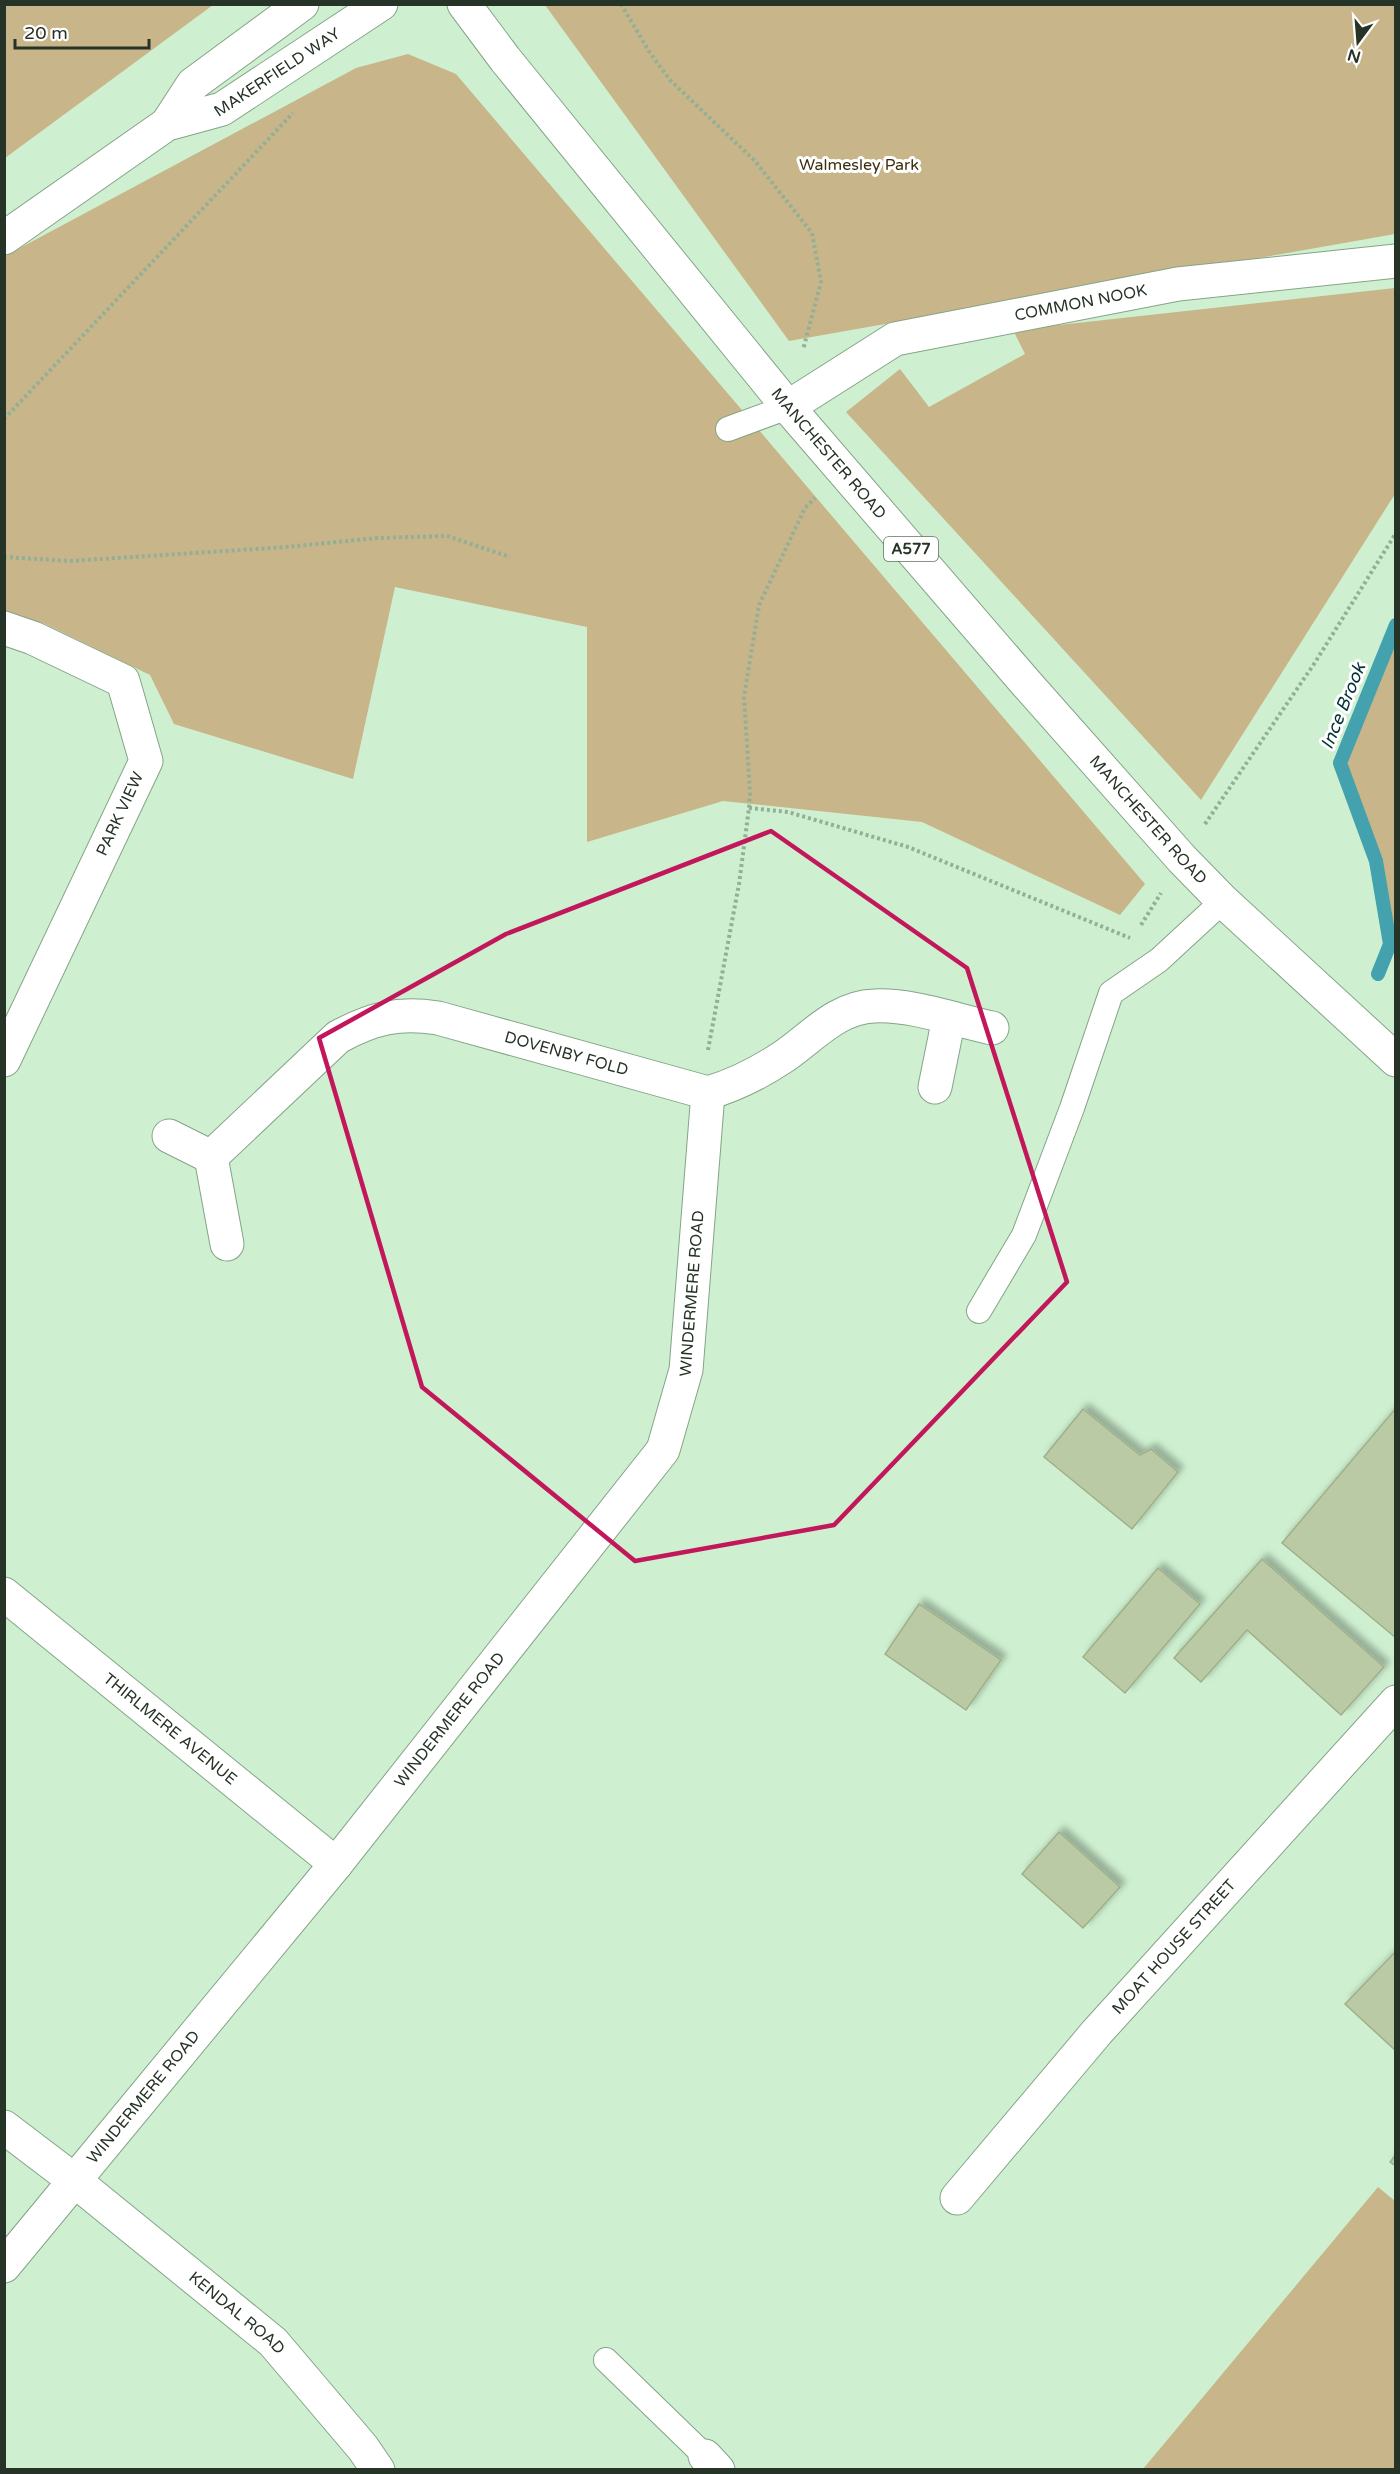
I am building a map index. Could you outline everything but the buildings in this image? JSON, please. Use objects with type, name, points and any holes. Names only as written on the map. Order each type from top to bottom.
[{"type":"main road","name":"MAKERFIELD WAY","points":[[4,238],[167,124],[222,109],[381,4]]},
{"type":"main road","name":"MANCHESTER ROAD","points":[[464,4],[510,66],[789,407],[1026,683],[1223,901],[1395,1060]]},
{"type":"main road","name":"MAKERFIELD WAY","points":[[167,124],[193,84],[291,9]]},
{"type":"main road","name":"COMMON NOOK","points":[[789,407],[895,339],[1178,284],[1395,261]]},
{"type":"main road","name":"PARK VIEW","points":[[4,628],[33,638],[123,681],[146,761],[4,1060]]},
{"type":"main road","points":[[704,1092],[737,1084],[783,1057],[847,1012],[872,1006],[896,1006],[992,1028]]},
{"type":"main road","name":"DOVENBY FOLD","points":[[211,1157],[338,1037],[361,1025],[412,1014],[438,1018],[704,1092]]},
{"type":"main road","points":[[935,1087],[949,1018]]},
{"type":"main road","name":"WINDERMERE ROAD","points":[[4,2266],[336,1864],[663,1450],[686,1370],[704,1092]]},
{"type":"main road","points":[[169,1136],[211,1157],[227,1244]]},
{"type":"main road","name":"THIRLMERE AVENUE","points":[[4,1594],[336,1864]]},
{"type":"main road","name":"MOAT HOUSE STREET","points":[[957,2198],[1097,2032],[1395,1702]]},
{"type":"main road","name":"KENDAL ROAD","points":[[4,2127],[75,2181],[273,2342],[363,2448],[378,2469]]},
{"type":"lane","points":[[728,429],[789,407]]},
{"type":"lane","points":[[979,1311],[1024,1235],[1072,1108],[1111,993],[1159,960],[1223,901]]},
{"type":"lane","points":[[606,2360],[711,2463]]},
{"type":"path","points":[[621,4],[650,53],[670,80],[755,161],[812,233],[821,282],[789,407]]},
{"type":"path","points":[[4,418],[300,106]]},
{"type":"path","points":[[704,1092],[739,884],[749,808],[744,697],[759,605],[805,508],[842,469]]},
{"type":"path","points":[[1139,929],[1182,858],[1314,664],[1395,533]]},
{"type":"path","points":[[4,557],[70,561],[287,547],[377,538],[447,536],[510,557]]},
{"type":"path","points":[[749,808],[788,812],[908,847],[1133,939]]},
{"type":"highlighted area","points":[[771,831],[967,968],[1067,1282],[834,1525],[635,1561],[422,1387],[319,1038],[506,934]]},
{"type":"green space","points":[[5,4],[213,4],[213,5],[5,158]]},
{"type":"green space","name":"Walmesley Park","points":[[545,5],[1395,5],[1395,234],[789,341]]},
{"type":"green space","points":[[408,54],[456,74],[1145,884],[1120,915],[922,822],[723,801],[587,842],[587,627],[395,587],[353,779],[174,724],[150,675],[45,624],[5,611],[5,256],[356,68]]},
{"type":"green space","points":[[1395,288],[1395,494],[1201,800],[846,412],[900,369],[929,407],[1025,354],[1013,330]]},
{"type":"green space","points":[[1395,625],[1396,940],[1390,944],[1376,861],[1340,763]]},
{"type":"green space","points":[[1378,2187],[1395,2201],[1395,2469],[1143,2469]]},
{"type":"waterway","name":"Ince Brook","points":[[1378,974],[1390,944],[1376,861],[1340,763],[1396,625]]}]
